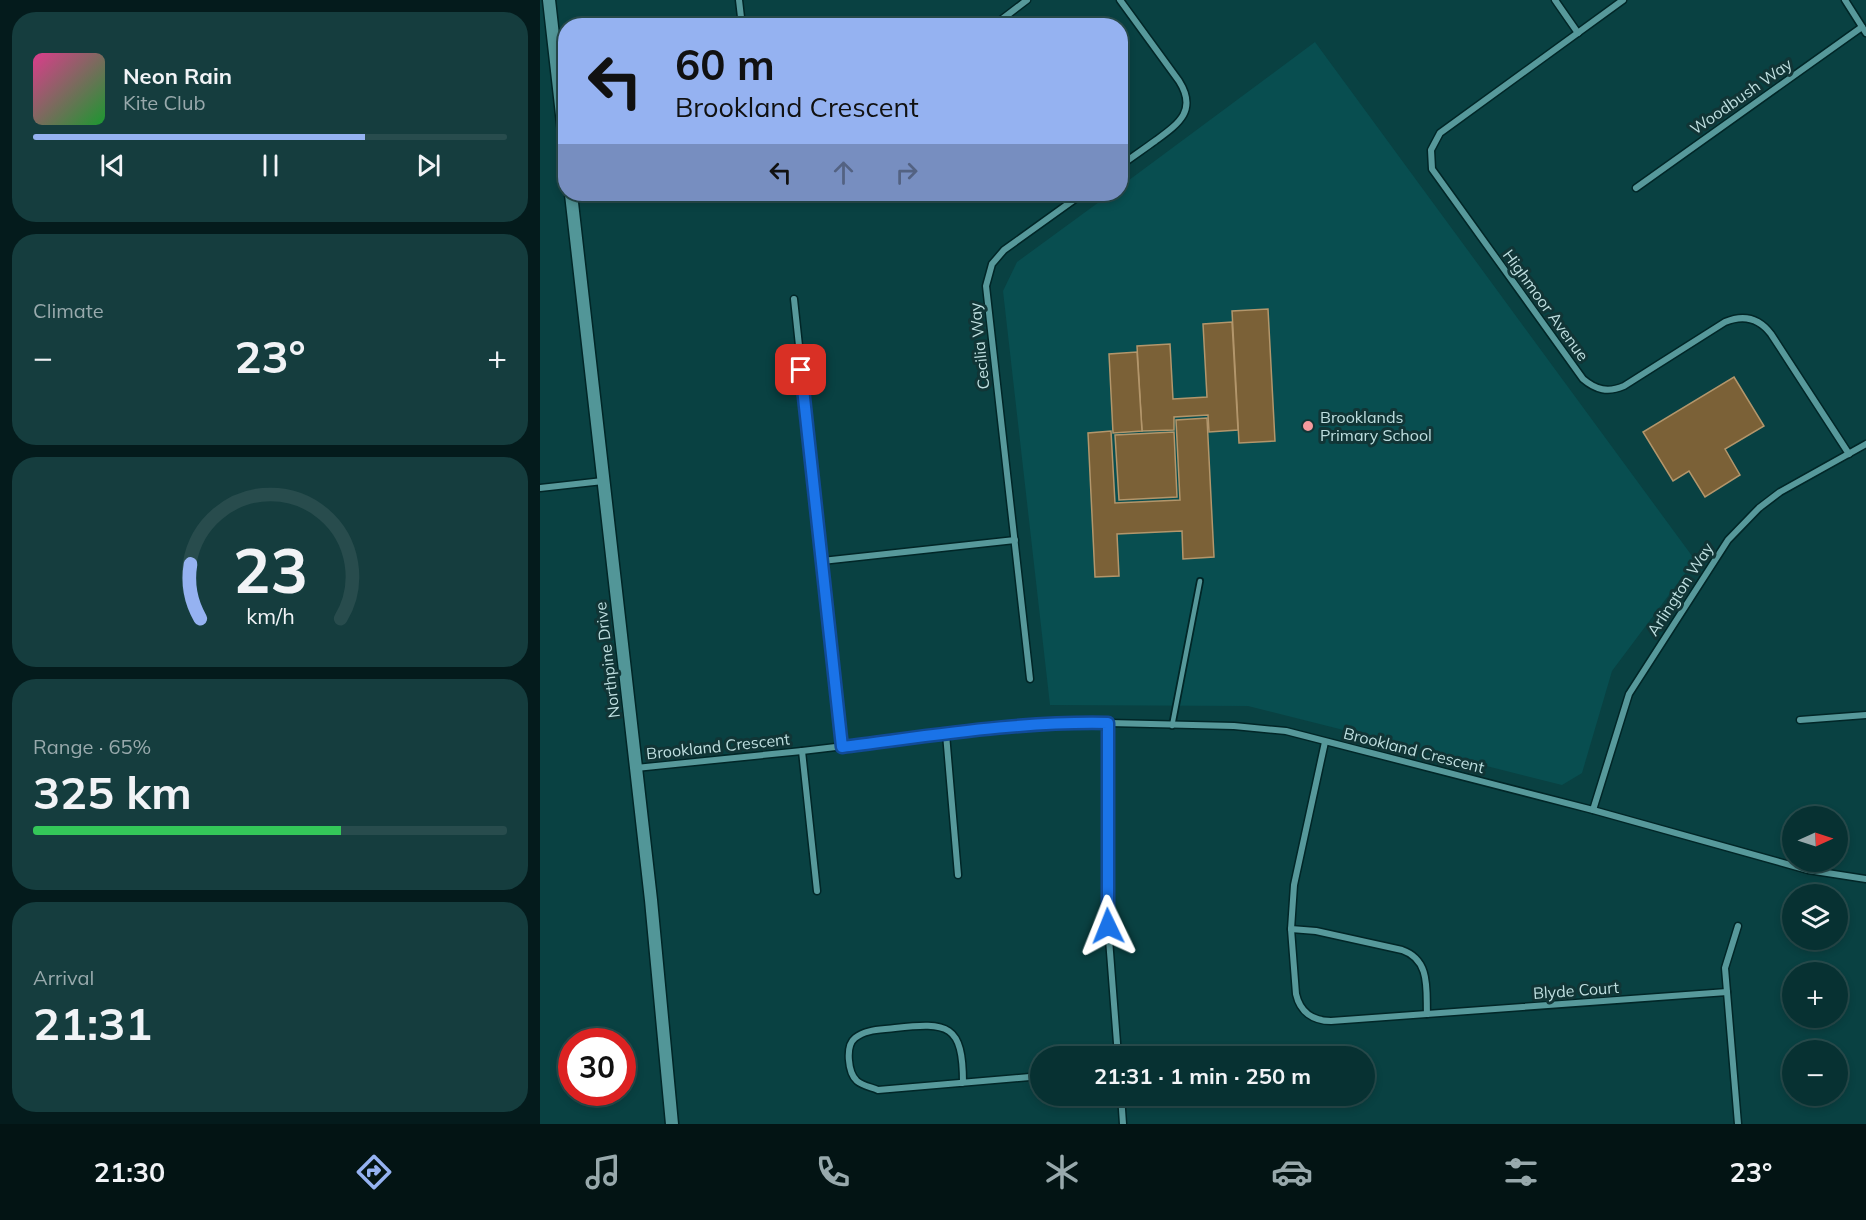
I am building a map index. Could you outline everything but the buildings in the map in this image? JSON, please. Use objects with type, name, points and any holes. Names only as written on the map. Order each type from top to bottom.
[{"type":"street","points":[[549,0],[558,75]]},
{"type":"street","points":[[739,0],[741,18]]},
{"type":"street","points":[[1004,18],[1028,0]]},
{"type":"street","points":[[1120,0],[1179,81],[1186,95],[1187,104],[1185,113],[1175,127],[1128,160]]},
{"type":"street","points":[[1555,0],[1578,33]]},
{"type":"street","name":"Highmoor Avenue","points":[[1623,0],[1440,133],[1431,150],[1432,169],[1583,379],[1591,386],[1608,390],[1624,386],[1725,322],[1744,317],[1753,319],[1766,327],[1771,334],[1848,453]]},
{"type":"street","points":[[1845,0],[1864,30]]},
{"type":"street","name":"Woodbush Way","points":[[1636,188],[1864,30]]},
{"type":"street","name":"Northpine Drive","points":[[572,201],[652,912],[672,1124]]},
{"type":"street","name":"Cecilia Way","points":[[1030,679],[987,297],[988,274],[992,264],[1004,250],[1072,201]]},
{"type":"street","points":[[794,299],[842,747]]},
{"type":"street","name":"Arlington Way","points":[[1593,810],[1629,694],[1715,558],[1743,523],[1780,492],[1866,444]]},
{"type":"street","points":[[540,488],[603,481]]},
{"type":"street","points":[[822,561],[1014,540]]},
{"type":"street","points":[[1800,720],[1866,715]]},
{"type":"street","name":"Brookland Crescent","points":[[636,768],[1068,722],[1234,726],[1286,731],[1593,810],[1808,870],[1866,879]]},
{"type":"street","points":[[1108,723],[1107,897],[1117,1046]]},
{"type":"street","points":[[946,734],[958,875]]},
{"type":"street","name":"Blyde Court","points":[[1325,742],[1294,885],[1291,929],[1296,994],[1298,1002],[1309,1016],[1331,1021],[1727,992]]},
{"type":"street","name":"Brookland Crescent","points":[[802,751],[817,891]]},
{"type":"street","points":[[1738,926],[1725,968],[1738,1124]]},
{"type":"street","points":[[1291,929],[1316,931],[1402,950],[1415,956],[1423,967],[1425,975],[1427,1014]]},
{"type":"street","points":[[963,1083],[963,1059],[958,1041],[950,1031],[941,1027],[923,1025],[868,1031],[851,1042],[851,1071],[855,1079],[863,1085],[878,1090],[963,1083],[1030,1077]]},
{"type":"street","points":[[1122,1106],[1123,1124]]},
{"type":"lane","points":[[1172,726],[1200,581]]},
{"type":"shaded area","name":"Brooklands Primary School","points":[[1315,42],[1695,560],[1612,671],[1582,773],[1562,785],[1248,706],[1050,705],[1003,291],[1017,262],[1100,201],[1128,201],[1128,181]]},
{"type":"place","name":"Brooklands Primary School","points":[[1308,426]]},
{"type":"route","points":[[801,370],[842,747],[1022,725],[1068,722],[1108,723],[1108,926]]}]
